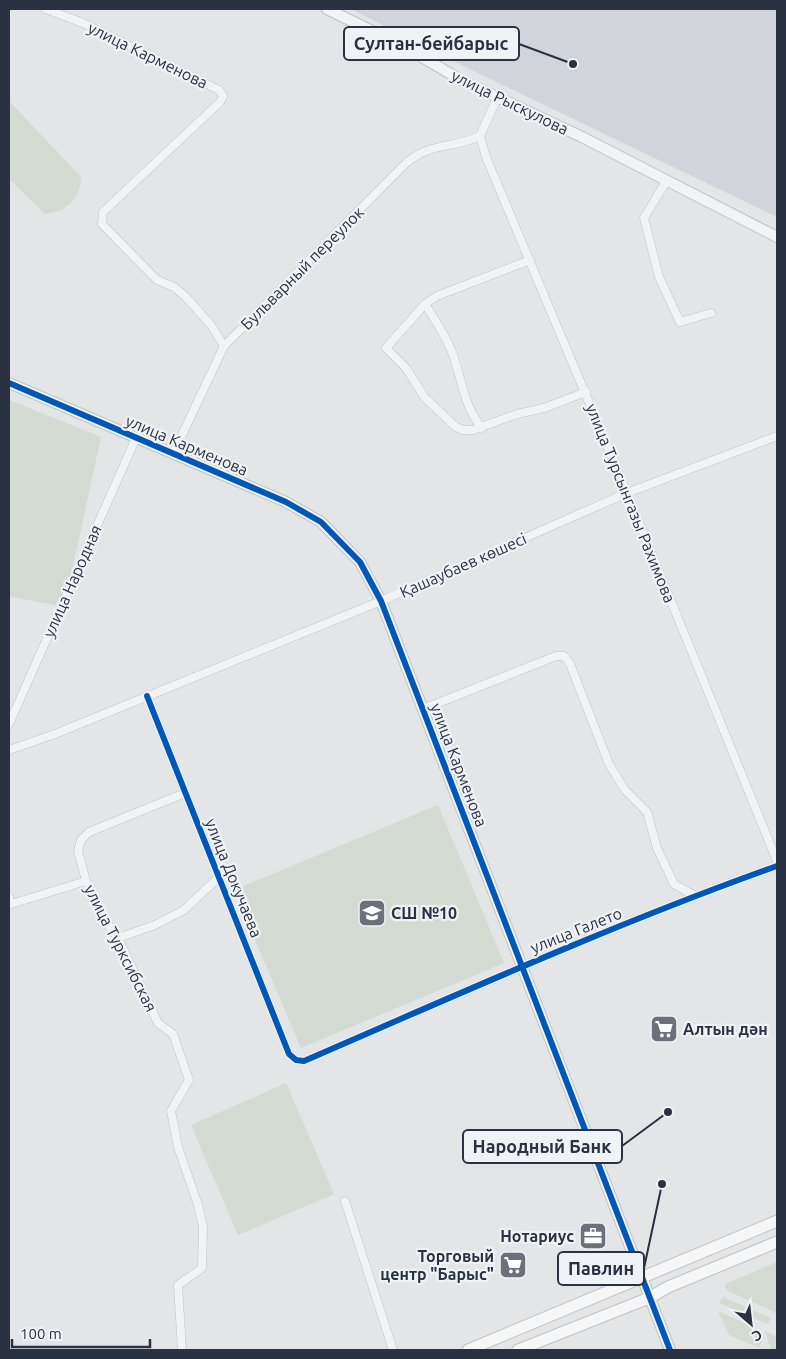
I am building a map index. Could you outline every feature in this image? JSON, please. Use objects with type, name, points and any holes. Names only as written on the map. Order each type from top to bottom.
[{"type":"main road","points":[[468,1350],[777,1221]]},
{"type":"main road","points":[[518,1350],[649,1298],[668,1287],[777,1242]]},
{"type":"street","name":"улица Карменова","points":[[46,9],[83,23],[219,90],[223,96],[220,102],[103,212],[101,218],[102,224],[157,280],[174,287],[185,296],[211,325],[224,346]]},
{"type":"street","name":"улица Рыскулова","points":[[327,9],[403,46],[461,80],[498,96],[777,237]]},
{"type":"street","points":[[480,136],[498,96]]},
{"type":"street","name":"Бульварный переулок","points":[[173,454],[224,346],[406,162],[415,155],[436,146],[468,141],[480,136]]},
{"type":"street","name":"улица Турсынгазы Рахимова","points":[[480,136],[482,146],[586,392],[777,861]]},
{"type":"street","points":[[667,180],[644,218],[659,277],[680,322],[711,313]]},
{"type":"street","points":[[530,260],[451,289],[425,304],[386,348],[406,368],[425,398],[456,427],[463,430],[482,428],[586,392]]},
{"type":"street","points":[[425,304],[444,335],[452,353],[462,391],[472,415],[482,428]]},
{"type":"street","name":"улица Карменова","points":[[9,383],[286,502],[321,522],[360,562],[381,601],[670,1350]]},
{"type":"street","name":"Қашаубаев көшесі","points":[[9,750],[55,734],[381,601],[627,493],[777,436]]},
{"type":"street","name":"улица Народная","points":[[9,724],[136,438]]},
{"type":"street","name":"улица Карменова","points":[[423,709],[556,656],[564,656],[570,664],[609,764],[625,790],[648,812],[656,848],[674,884],[695,896]]},
{"type":"street","name":"улица Докучаева","points":[[147,696],[290,1054],[296,1060],[304,1060]]},
{"type":"street","name":"улица Турксибская","points":[[182,1350],[178,1285],[202,1268],[203,1227],[198,1204],[178,1147],[171,1111],[190,1080],[173,1034],[158,1023],[118,938],[100,914],[86,881],[78,851],[81,840],[89,832],[186,793]]},
{"type":"street","name":"улица Галето","points":[[304,1060],[521,967],[695,896],[777,866]]},
{"type":"street","points":[[118,938],[155,925],[184,910],[219,877]]},
{"type":"street","points":[[9,897],[11,904],[86,881]]},
{"type":"street","points":[[344,1201],[393,1350]]},
{"type":"shaded area","points":[[351,9],[777,9],[777,217],[459,64]]},
{"type":"shaded area","points":[[9,101],[81,177],[75,198],[66,207],[45,214],[9,179]]},
{"type":"shaded area","points":[[9,400],[101,437],[64,607],[9,596]]},
{"type":"shaded area","points":[[438,805],[504,963],[301,1048],[234,890]]},
{"type":"shaded area","points":[[286,1083],[334,1194],[238,1235],[191,1125]]},
{"type":"shaded area","points":[[777,1262],[777,1313],[726,1290],[725,1284]]},
{"type":"shaded area","points":[[723,1297],[771,1318],[768,1324],[719,1303]]},
{"type":"shaded area","points":[[718,1311],[758,1329],[762,1341],[759,1348],[729,1335]]},
{"type":"shaded area","points":[[765,1331],[777,1337],[777,1350],[771,1350]]},
{"type":"cycle path","points":[[9,383],[286,502],[321,522],[360,562],[381,601],[670,1350]]},
{"type":"cycle path","points":[[147,696],[289,1054],[296,1060],[304,1061],[598,935],[777,866]]},
{"type":"place","name":"Султан-бейбарыс","points":[[573,64]]},
{"type":"place","name":"СШ №10","points":[[372,913]]},
{"type":"place","name":"Алтын дән","points":[[664,1029]]},
{"type":"place","name":"Народный Банк","points":[[668,1112]]},
{"type":"place","name":"Павлин","points":[[662,1184]]},
{"type":"place","name":"Нотариус","points":[[593,1236]]},
{"type":"place","name":"Торговый центр \"Барыс\"","points":[[513,1265]]}]
